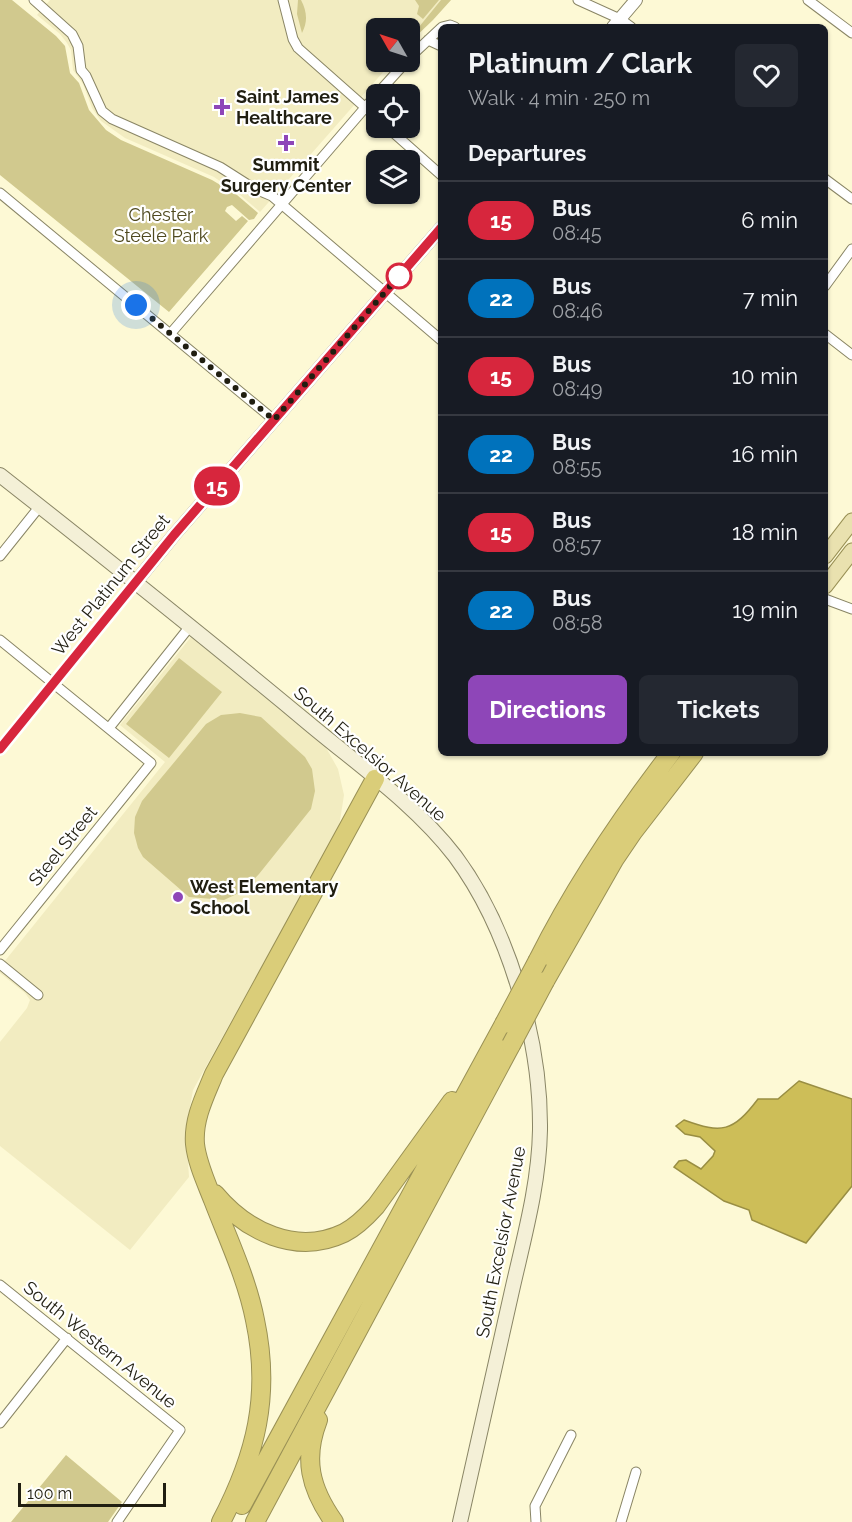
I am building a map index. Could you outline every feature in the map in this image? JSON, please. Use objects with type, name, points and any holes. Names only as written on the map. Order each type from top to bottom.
[{"type":"highway","points":[[232,1522],[570,900],[605,844],[669,756]]},
{"type":"highway","points":[[255,1522],[545,981],[614,860],[691,756]]},
{"type":"highway","points":[[221,1522],[244,1476],[253,1450],[260,1418],[262,1380],[253,1311],[195,1143],[198,1112],[214,1074],[375,779]]},
{"type":"highway","points":[[207,1183],[243,1222],[276,1238],[296,1241],[323,1240],[344,1233],[362,1220],[389,1190],[503,1026]]},
{"type":"highway","points":[[333,1522],[323,1508],[313,1486],[309,1460],[313,1434],[324,1404],[385,1279]]},
{"type":"main road","name":"South Excelsior Avenue","points":[[0,475],[190,626],[407,806],[454,855],[469,876],[488,911],[507,955],[531,1036],[538,1083],[540,1134],[536,1177],[460,1522]]},
{"type":"main road","points":[[828,552],[852,521]]},
{"type":"main road","points":[[828,582],[852,551]]},
{"type":"street","points":[[34,0],[72,34],[78,46],[81,70],[86,76],[98,105],[112,119],[220,167],[253,188],[272,196],[438,337]]},
{"type":"street","points":[[578,0],[617,23],[636,0]]},
{"type":"street","points":[[808,0],[852,33]]},
{"type":"street","points":[[171,333],[366,107],[298,48],[293,39],[284,2]]},
{"type":"street","points":[[420,48],[438,30]]},
{"type":"street","points":[[428,40],[438,45]]},
{"type":"street","points":[[387,84],[397,72]]},
{"type":"street","points":[[399,138],[438,173]]},
{"type":"street","points":[[828,181],[852,200]]},
{"type":"street","points":[[0,193],[274,420]]},
{"type":"street","name":"West Platinum Street","points":[[0,749],[174,535],[438,231]]},
{"type":"street","points":[[828,282],[852,249]]},
{"type":"street","points":[[828,336],[852,356]]},
{"type":"street","points":[[0,556],[40,506]]},
{"type":"street","points":[[828,600],[852,609]]},
{"type":"street","points":[[0,640],[109,728],[190,626]]},
{"type":"street","name":"Steel Street","points":[[0,950],[151,763],[109,728]]},
{"type":"street","points":[[0,964],[38,995]]},
{"type":"street","name":"South Western Avenue","points":[[0,1285],[180,1430],[117,1522]]},
{"type":"street","points":[[0,1423],[67,1338]]},
{"type":"street","points":[[536,1522],[535,1506],[571,1435]]},
{"type":"street","points":[[621,1522],[636,1472]]},
{"type":"shaded area","name":"Saint James Healthcare","points":[[50,0],[451,0],[420,32],[420,18],[366,18],[366,72],[383,72],[373,84],[366,84],[366,92],[260,212],[214,177],[125,138],[101,121],[92,108],[83,84],[73,70],[71,50],[67,43],[60,34],[37,15]]},
{"type":"shaded area","name":"West Elementary School","points":[[191,637],[324,744],[338,769],[344,795],[339,827],[193,1090],[186,1129],[189,1177],[130,1250],[0,1146],[0,1042],[27,1008],[30,1000],[25,993],[0,973],[0,967],[165,762],[120,725]]},
{"type":"shaded area","points":[[799,1081],[852,1099],[852,1186],[806,1243],[752,1220],[749,1210],[724,1201],[674,1167],[679,1161],[686,1160],[701,1169],[715,1151],[700,1137],[685,1134],[676,1126],[684,1120],[708,1127],[726,1127],[741,1118],[758,1099],[778,1099]]},
{"type":"green space","name":"Chester Steele Park","points":[[0,0],[12,0],[65,46],[70,73],[79,83],[89,110],[106,130],[121,140],[212,180],[237,195],[258,213],[254,219],[249,220],[232,205],[227,207],[225,211],[236,221],[242,216],[248,221],[169,312],[0,175]]},
{"type":"green space","points":[[298,0],[301,0],[306,12],[302,33],[297,14]]},
{"type":"green space","points":[[415,0],[439,0],[423,19],[417,14],[419,6]]},
{"type":"green space","points":[[441,0],[451,0],[420,32],[420,26]]},
{"type":"green space","points":[[179,658],[222,692],[169,758],[126,724]]},
{"type":"green space","points":[[240,713],[261,717],[305,757],[312,769],[315,791],[311,809],[243,891],[224,900],[189,897],[143,857],[134,833],[135,817],[142,801],[206,724],[221,715]]},
{"type":"green space","points":[[66,1455],[122,1502],[108,1522],[11,1522]]},
{"type":"bus line","name":"15","points":[[0,749],[174,535],[438,231]]},
{"type":"place","name":"Saint James Healthcare","points":[[222,107]]},
{"type":"place","name":"Summit Surgery Center","points":[[286,143]]},
{"type":"place","name":"West Elementary School","points":[[178,897]]},
{"type":"route","points":[[136,305],[274,420],[399,276]]}]
